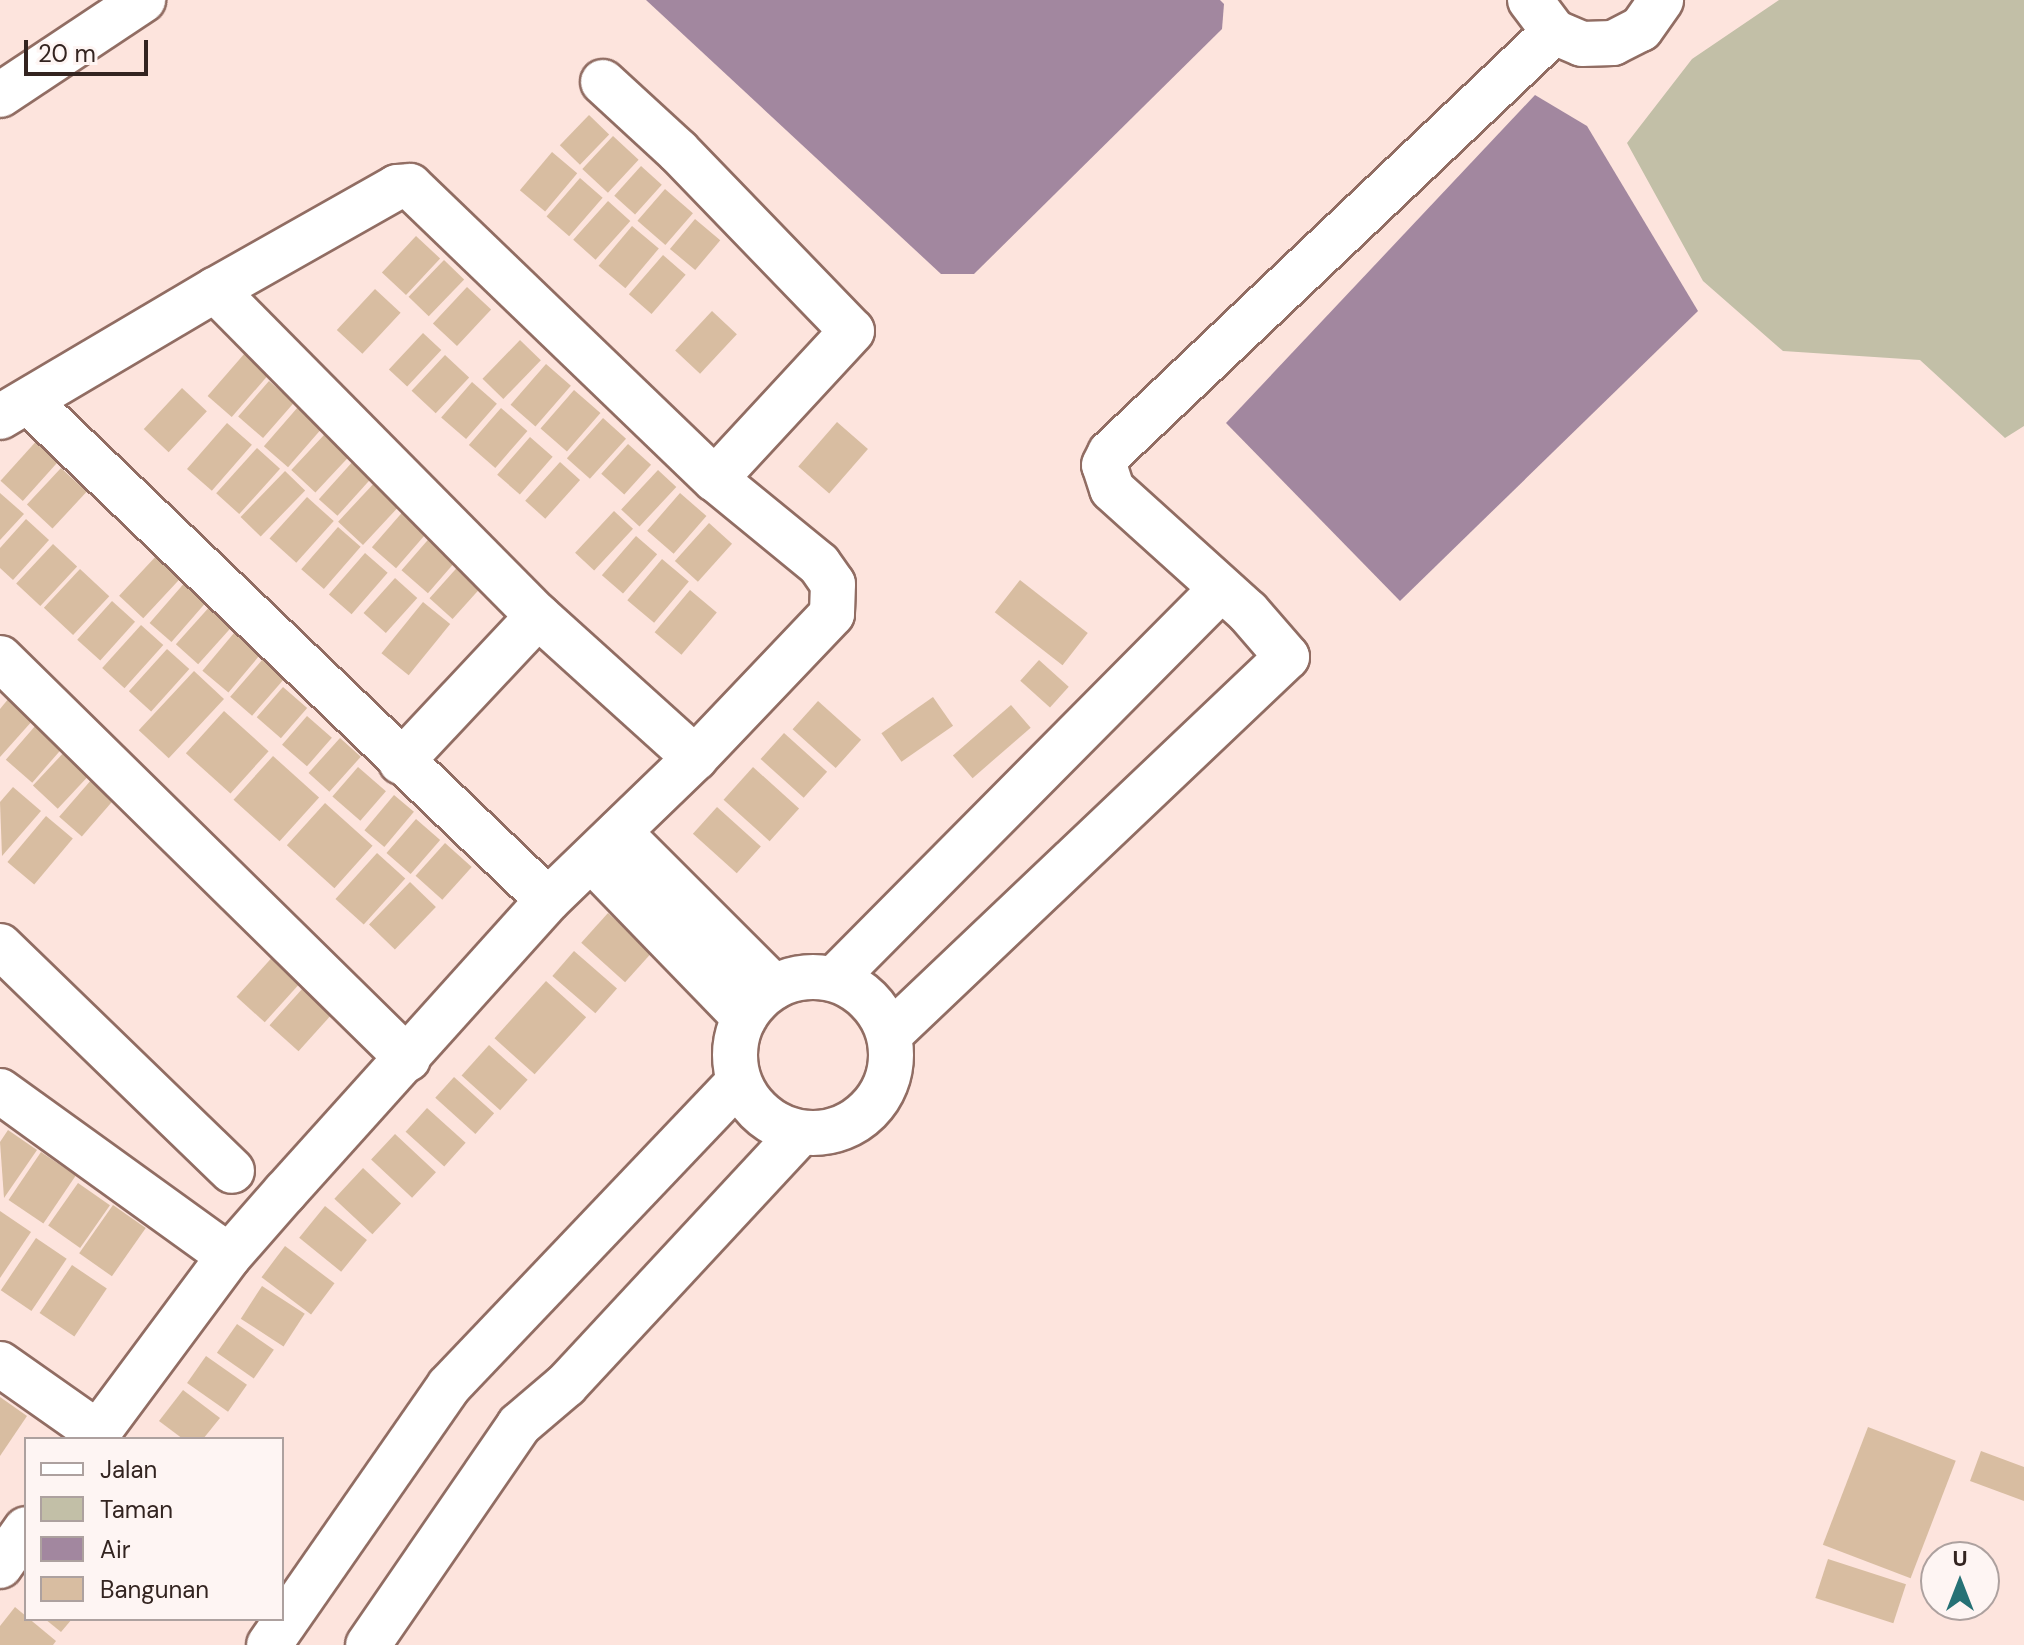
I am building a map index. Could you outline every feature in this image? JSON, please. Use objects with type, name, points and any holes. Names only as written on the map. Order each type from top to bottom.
[{"type":"street","points":[[0,95],[143,0]]},
{"type":"street","points":[[891,1033],[1287,657],[1221,589],[1112,489],[1104,465],[1110,453],[1542,16],[1582,44],[1613,43],[1641,29],[1661,0]]},
{"type":"street","points":[[603,82],[678,151],[852,331],[715,479]]},
{"type":"street","points":[[0,1364],[95,1436],[229,1256],[548,900],[695,758],[832,614],[834,595],[819,564],[715,479],[410,186],[397,187],[215,290],[14,410],[548,900]]},
{"type":"street","points":[[215,290],[538,616],[695,758]]},
{"type":"street","points":[[835,978],[1221,589]]},
{"type":"street","points":[[401,762],[538,616]]},
{"type":"street","points":[[0,658],[408,1059]]},
{"type":"street","points":[[605,846],[774,987]]},
{"type":"street","points":[[605,846],[744,1017]]},
{"type":"street","points":[[0,946],[232,1171]]},
{"type":"street","points":[[803,976],[835,978],[870,998],[891,1033],[892,1073],[873,1109],[839,1131],[799,1134],[761,1116],[738,1082],[734,1049],[744,1017],[774,987],[803,976]]},
{"type":"street","points":[[269,1645],[449,1386],[738,1082]]},
{"type":"street","points":[[0,1091],[229,1256]]},
{"type":"street","points":[[368,1645],[519,1425],[566,1385],[799,1134]]},
{"type":"street","points":[[0,1566],[24,1532]]},
{"type":"green space","points":[[1779,0],[2024,0],[2024,426],[2005,438],[1920,360],[1783,351],[1703,281],[1627,143],[1692,59]]},
{"type":"water","points":[[646,0],[1220,0],[1224,4],[1222,29],[974,274],[941,274]]},
{"type":"water","points":[[1535,95],[1587,126],[1698,311],[1400,601],[1226,423]]},
{"type":"building","points":[[589,115],[609,134],[580,165],[560,145]]},
{"type":"building","points":[[613,136],[639,160],[608,193],[582,169]]},
{"type":"building","points":[[552,152],[577,173],[545,212],[520,190]]},
{"type":"building","points":[[641,166],[662,185],[635,214],[614,196]]},
{"type":"building","points":[[580,178],[603,198],[569,236],[547,216]]},
{"type":"building","points":[[665,189],[693,213],[665,245],[637,221]]},
{"type":"building","points":[[608,201],[630,221],[595,260],[573,240]]},
{"type":"building","points":[[695,219],[720,240],[695,270],[670,249]]},
{"type":"building","points":[[632,226],[659,248],[625,288],[599,266]]},
{"type":"building","points":[[416,236],[440,259],[406,295],[382,273]]},
{"type":"building","points":[[663,255],[686,275],[652,314],[629,294]]},
{"type":"building","points":[[444,260],[464,279],[429,316],[409,297]]},
{"type":"building","points":[[467,287],[491,310],[457,346],[433,324]]},
{"type":"building","points":[[375,289],[401,313],[362,354],[337,330]]},
{"type":"building","points":[[712,311],[737,334],[700,374],[675,350]]},
{"type":"building","points":[[423,333],[441,350],[407,387],[389,370]]},
{"type":"building","points":[[520,340],[541,360],[503,399],[482,379]]},
{"type":"building","points":[[245,353],[269,374],[232,417],[208,396]]},
{"type":"building","points":[[445,355],[469,378],[436,413],[412,391]]},
{"type":"building","points":[[546,364],[571,386],[535,426],[511,405]]},
{"type":"building","points":[[269,381],[294,403],[263,438],[238,416]]},
{"type":"building","points":[[472,382],[497,404],[466,439],[441,417]]},
{"type":"building","points":[[182,388],[207,411],[169,452],[144,429]]},
{"type":"building","points":[[574,390],[600,413],[567,451],[541,428]]},
{"type":"building","points":[[298,407],[322,428],[288,467],[264,446]]},
{"type":"building","points":[[501,408],[527,431],[495,468],[469,445]]},
{"type":"building","points":[[603,418],[626,439],[590,479],[567,458]]},
{"type":"building","points":[[837,422],[868,449],[829,493],[798,467]]},
{"type":"building","points":[[227,423],[252,445],[212,491],[187,469]]},
{"type":"building","points":[[324,435],[348,458],[315,493],[291,470]]},
{"type":"building","points":[[40,437],[62,457],[23,501],[1,481]]},
{"type":"building","points":[[530,437],[553,457],[520,494],[497,475]]},
{"type":"building","points":[[628,444],[651,465],[624,494],[601,474]]},
{"type":"building","points":[[257,448],[280,469],[239,514],[216,493]]},
{"type":"building","points":[[355,459],[374,476],[337,516],[319,499]]},
{"type":"building","points":[[560,462],[580,480],[545,519],[525,501]]},
{"type":"building","points":[[61,468],[87,492],[52,528],[27,505]]},
{"type":"building","points":[[658,470],[676,487],[639,527],[621,509]]},
{"type":"building","points":[[285,471],[305,490],[261,536],[241,517]]},
{"type":"building","points":[[377,480],[402,503],[363,545],[338,522]]},
{"type":"building","points":[[0,493],[24,514],[0,540]]},
{"type":"building","points":[[680,493],[706,516],[674,554],[647,531]]},
{"type":"building","points":[[307,497],[334,521],[296,563],[270,539]]},
{"type":"building","points":[[406,508],[430,529],[396,568],[372,547]]},
{"type":"building","points":[[614,511],[633,529],[594,570],[575,553]]},
{"type":"building","points":[[26,519],[49,540],[13,580],[0,568],[0,548]]},
{"type":"building","points":[[709,523],[732,544],[698,582],[675,561]]},
{"type":"building","points":[[338,527],[361,547],[324,589],[301,569]]},
{"type":"building","points":[[433,534],[459,557],[428,593],[402,570]]},
{"type":"building","points":[[636,536],[657,554],[623,594],[602,575]]},
{"type":"building","points":[[53,544],[77,567],[40,606],[16,583]]},
{"type":"building","points":[[365,553],[388,573],[352,614],[329,595]]},
{"type":"building","points":[[158,554],[182,577],[143,618],[119,596]]},
{"type":"building","points":[[662,559],[689,581],[654,623],[627,600]]},
{"type":"building","points":[[463,561],[486,582],[453,619],[430,598]]},
{"type":"building","points":[[80,569],[109,596],[73,635],[44,608]]},
{"type":"building","points":[[395,578],[417,598],[386,633],[364,613]]},
{"type":"building","points":[[187,580],[209,599],[171,642],[150,623]]},
{"type":"building","points":[[1020,580],[1088,633],[1063,665],[995,612]]},
{"type":"building","points":[[690,590],[717,612],[681,655],[655,632]]},
{"type":"building","points":[[112,601],[135,622],[100,660],[77,640]]},
{"type":"building","points":[[423,602],[450,624],[409,675],[381,653]]},
{"type":"building","points":[[212,604],[234,624],[198,664],[176,644]]},
{"type":"building","points":[[141,625],[163,645],[124,688],[102,668]]},
{"type":"building","points":[[239,627],[265,649],[228,693],[202,671]]},
{"type":"building","points":[[167,649],[189,669],[151,711],[129,691]]},
{"type":"building","points":[[263,659],[285,678],[252,716],[230,697]]},
{"type":"building","points":[[1039,660],[1069,687],[1050,708],[1020,681]]},
{"type":"building","points":[[194,671],[224,699],[169,758],[139,730]]},
{"type":"building","points":[[283,687],[307,708],[281,738],[257,717]]},
{"type":"building","points":[[933,697],[953,726],[901,762],[881,733]]},
{"type":"building","points":[[9,698],[33,720],[0,757],[0,709]]},
{"type":"building","points":[[818,701],[861,740],[836,768],[793,729]]},
{"type":"building","points":[[1011,705],[1031,728],[973,778],[953,756]]},
{"type":"building","points":[[224,711],[269,751],[230,794],[186,753]]},
{"type":"building","points":[[307,716],[332,738],[307,766],[282,745]]},
{"type":"building","points":[[36,725],[62,748],[32,783],[6,760]]},
{"type":"building","points":[[784,733],[827,772],[804,798],[761,759]]},
{"type":"building","points":[[340,738],[361,757],[329,792],[309,773]]},
{"type":"building","points":[[67,749],[92,772],[58,809],[33,786]]},
{"type":"building","points":[[273,756],[319,797],[280,841],[234,800]]},
{"type":"building","points":[[358,767],[386,791],[360,821],[332,796]]},
{"type":"building","points":[[753,767],[799,808],[770,841],[724,800]]},
{"type":"building","points":[[92,779],[115,799],[82,836],[59,817]]},
{"type":"building","points":[[13,787],[41,811],[2,856],[0,802]]},
{"type":"building","points":[[394,795],[414,812],[384,847],[364,830]]},
{"type":"building","points":[[325,803],[373,846],[334,888],[287,845]]},
{"type":"building","points":[[717,807],[761,846],[737,873],[693,834]]},
{"type":"building","points":[[46,816],[73,838],[34,884],[7,862]]},
{"type":"building","points":[[416,819],[440,840],[411,874],[386,853]]},
{"type":"building","points":[[445,843],[472,867],[442,900],[416,876]]},
{"type":"building","points":[[377,853],[405,878],[364,925],[336,899]]},
{"type":"building","points":[[410,882],[436,907],[395,949],[369,924]]},
{"type":"building","points":[[608,913],[652,952],[625,982],[581,943]]},
{"type":"building","points":[[574,951],[617,988],[595,1013],[552,976]]},
{"type":"building","points":[[276,953],[304,978],[265,1022],[237,997]]},
{"type":"building","points":[[546,981],[586,1017],[535,1074],[494,1038]]},
{"type":"building","points":[[303,988],[332,1014],[299,1051],[270,1025]]},
{"type":"building","points":[[489,1045],[528,1080],[500,1110],[462,1075]]},
{"type":"building","points":[[454,1077],[494,1113],[475,1134],[435,1098]]},
{"type":"building","points":[[427,1108],[466,1143],[444,1167],[406,1132]]},
{"type":"building","points":[[8,1130],[37,1150],[4,1198],[0,1142]]},
{"type":"building","points":[[395,1134],[436,1172],[412,1198],[371,1160]]},
{"type":"building","points":[[41,1152],[76,1175],[43,1224],[9,1200]]},
{"type":"building","points":[[363,1168],[401,1203],[372,1234],[334,1199]]},
{"type":"building","points":[[78,1183],[110,1205],[80,1248],[48,1226]]},
{"type":"building","points":[[113,1205],[146,1228],[112,1276],[79,1253]]},
{"type":"building","points":[[325,1206],[367,1240],[341,1272],[299,1238]]},
{"type":"building","points":[[0,1211],[31,1232],[0,1278]]},
{"type":"building","points":[[36,1238],[67,1259],[31,1311],[1,1290]]},
{"type":"building","points":[[285,1246],[335,1283],[311,1314],[262,1277]]},
{"type":"building","points":[[72,1265],[107,1288],[74,1337],[40,1313]]},
{"type":"building","points":[[262,1286],[305,1314],[284,1346],[241,1319]]},
{"type":"building","points":[[237,1324],[274,1350],[254,1378],[217,1353]]},
{"type":"building","points":[[206,1356],[247,1385],[228,1412],[187,1383]]},
{"type":"building","points":[[183,1390],[220,1418],[205,1437],[180,1437],[159,1421]]},
{"type":"building","points":[[0,1397],[27,1416],[0,1456]]},
{"type":"building","points":[[1868,1427],[1956,1461],[1925,1541],[1920,1541],[1920,1554],[1911,1578],[1823,1545]]},
{"type":"building","points":[[1981,1451],[2024,1467],[2024,1501],[1970,1481]]},
{"type":"building","points":[[1828,1559],[1906,1584],[1893,1623],[1815,1598]]},
{"type":"building","points":[[15,1607],[24,1614],[24,1621],[32,1621],[56,1641],[53,1645],[0,1645],[0,1626]]},
{"type":"building","points":[[47,1621],[70,1621],[61,1632]]}]
